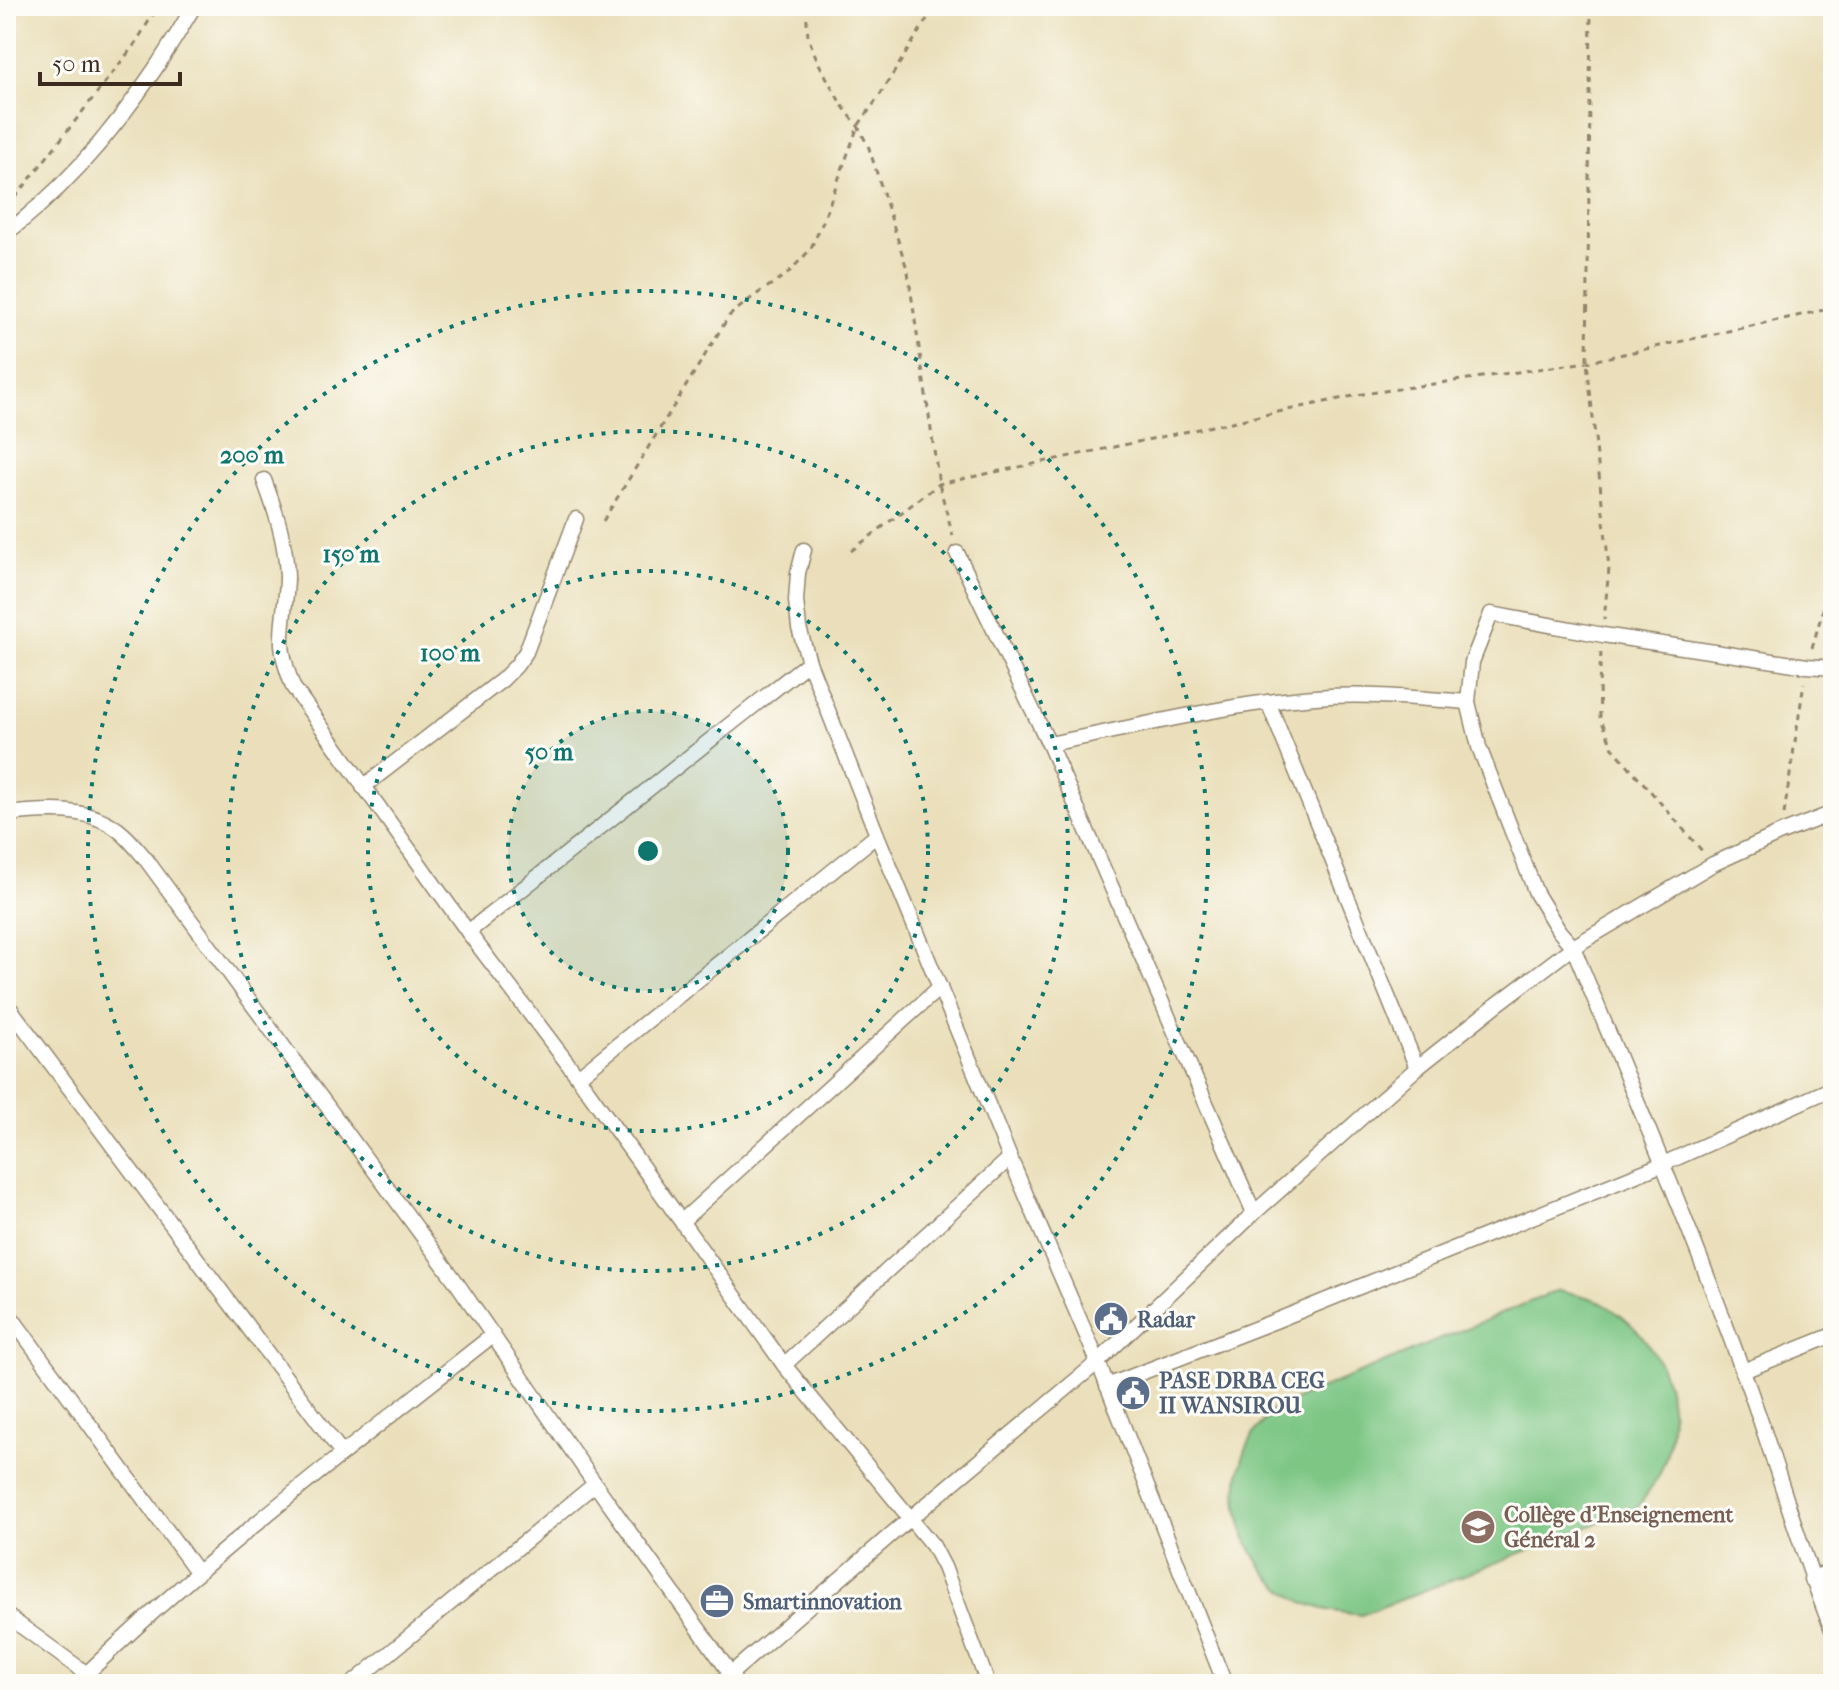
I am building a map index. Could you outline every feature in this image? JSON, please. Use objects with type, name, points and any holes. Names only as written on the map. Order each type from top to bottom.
[{"type":"street","points":[[6,233],[62,185],[114,126],[166,55],[194,6]]},
{"type":"street","points":[[264,480],[278,516],[285,547],[287,579],[282,642],[284,662],[293,687],[784,1365],[933,1546],[944,1567],[988,1684]]},
{"type":"street","points":[[363,787],[516,666],[526,652],[576,519]]},
{"type":"street","points":[[804,550],[796,601],[799,628],[809,662],[1010,1158],[1098,1362],[1225,1684]]},
{"type":"street","points":[[957,553],[1049,744],[1254,1213]]},
{"type":"street","points":[[1833,668],[1603,635],[1491,614],[1472,662],[1468,702],[1479,747],[1536,893],[1559,931],[1573,947],[1663,1164],[1743,1371],[1811,1579],[1833,1632]]},
{"type":"street","points":[[468,932],[809,662]]},
{"type":"street","points":[[1049,744],[1181,717],[1315,697],[1360,695],[1468,702]]},
{"type":"street","points":[[1268,702],[1417,1068]]},
{"type":"street","points":[[6,814],[66,811],[98,818],[122,832],[145,858],[454,1279],[733,1679]]},
{"type":"street","points":[[719,1684],[733,1679],[910,1520],[1098,1362],[1254,1213],[1417,1068],[1495,1006],[1573,947],[1713,864],[1833,813]]},
{"type":"street","points":[[578,1077],[877,835]]},
{"type":"street","points":[[682,1221],[940,987]]},
{"type":"street","points":[[6,1003],[342,1453]]},
{"type":"street","points":[[1107,1386],[1663,1164],[1833,1088]]},
{"type":"street","points":[[784,1365],[1010,1158]]},
{"type":"street","points":[[6,1310],[198,1573]]},
{"type":"street","points":[[6,1328],[23,1334]]},
{"type":"street","points":[[6,1615],[86,1681],[198,1573],[342,1453],[493,1335]]},
{"type":"street","points":[[1743,1371],[1833,1335]]},
{"type":"street","points":[[352,1684],[595,1484]]},
{"type":"street","points":[[1811,1579],[1833,1570]]},
{"type":"path","points":[[6,206],[135,44],[158,6]]},
{"type":"path","points":[[806,6],[808,37],[841,104],[858,126],[869,148],[908,272],[939,484],[957,553]]},
{"type":"path","points":[[603,521],[729,316],[787,274],[810,250],[858,126],[935,6]]},
{"type":"path","points":[[1591,6],[1587,362],[1609,568],[1599,685],[1600,717],[1613,748],[1713,864]]},
{"type":"path","points":[[851,551],[939,484],[1363,394],[1587,362],[1833,308]]},
{"type":"path","points":[[1781,833],[1807,666],[1833,575]]},
{"type":"green space","points":[[1558,1290],[1600,1302],[1622,1317],[1654,1353],[1664,1374],[1670,1397],[1668,1446],[1659,1476],[1637,1508],[1361,1615],[1307,1604],[1273,1580],[1248,1544],[1241,1523],[1238,1480],[1254,1433],[1275,1408]]},
{"type":"place","name":"Radar","points":[[1111,1319]]},
{"type":"place","name":"PASE DRBA CEG II WANSIROU","points":[[1133,1393]]},
{"type":"place","name":"Collège d'Enseignement Général 2","points":[[1478,1527]]},
{"type":"place","name":"Smartinnovation","points":[[717,1601]]}]
